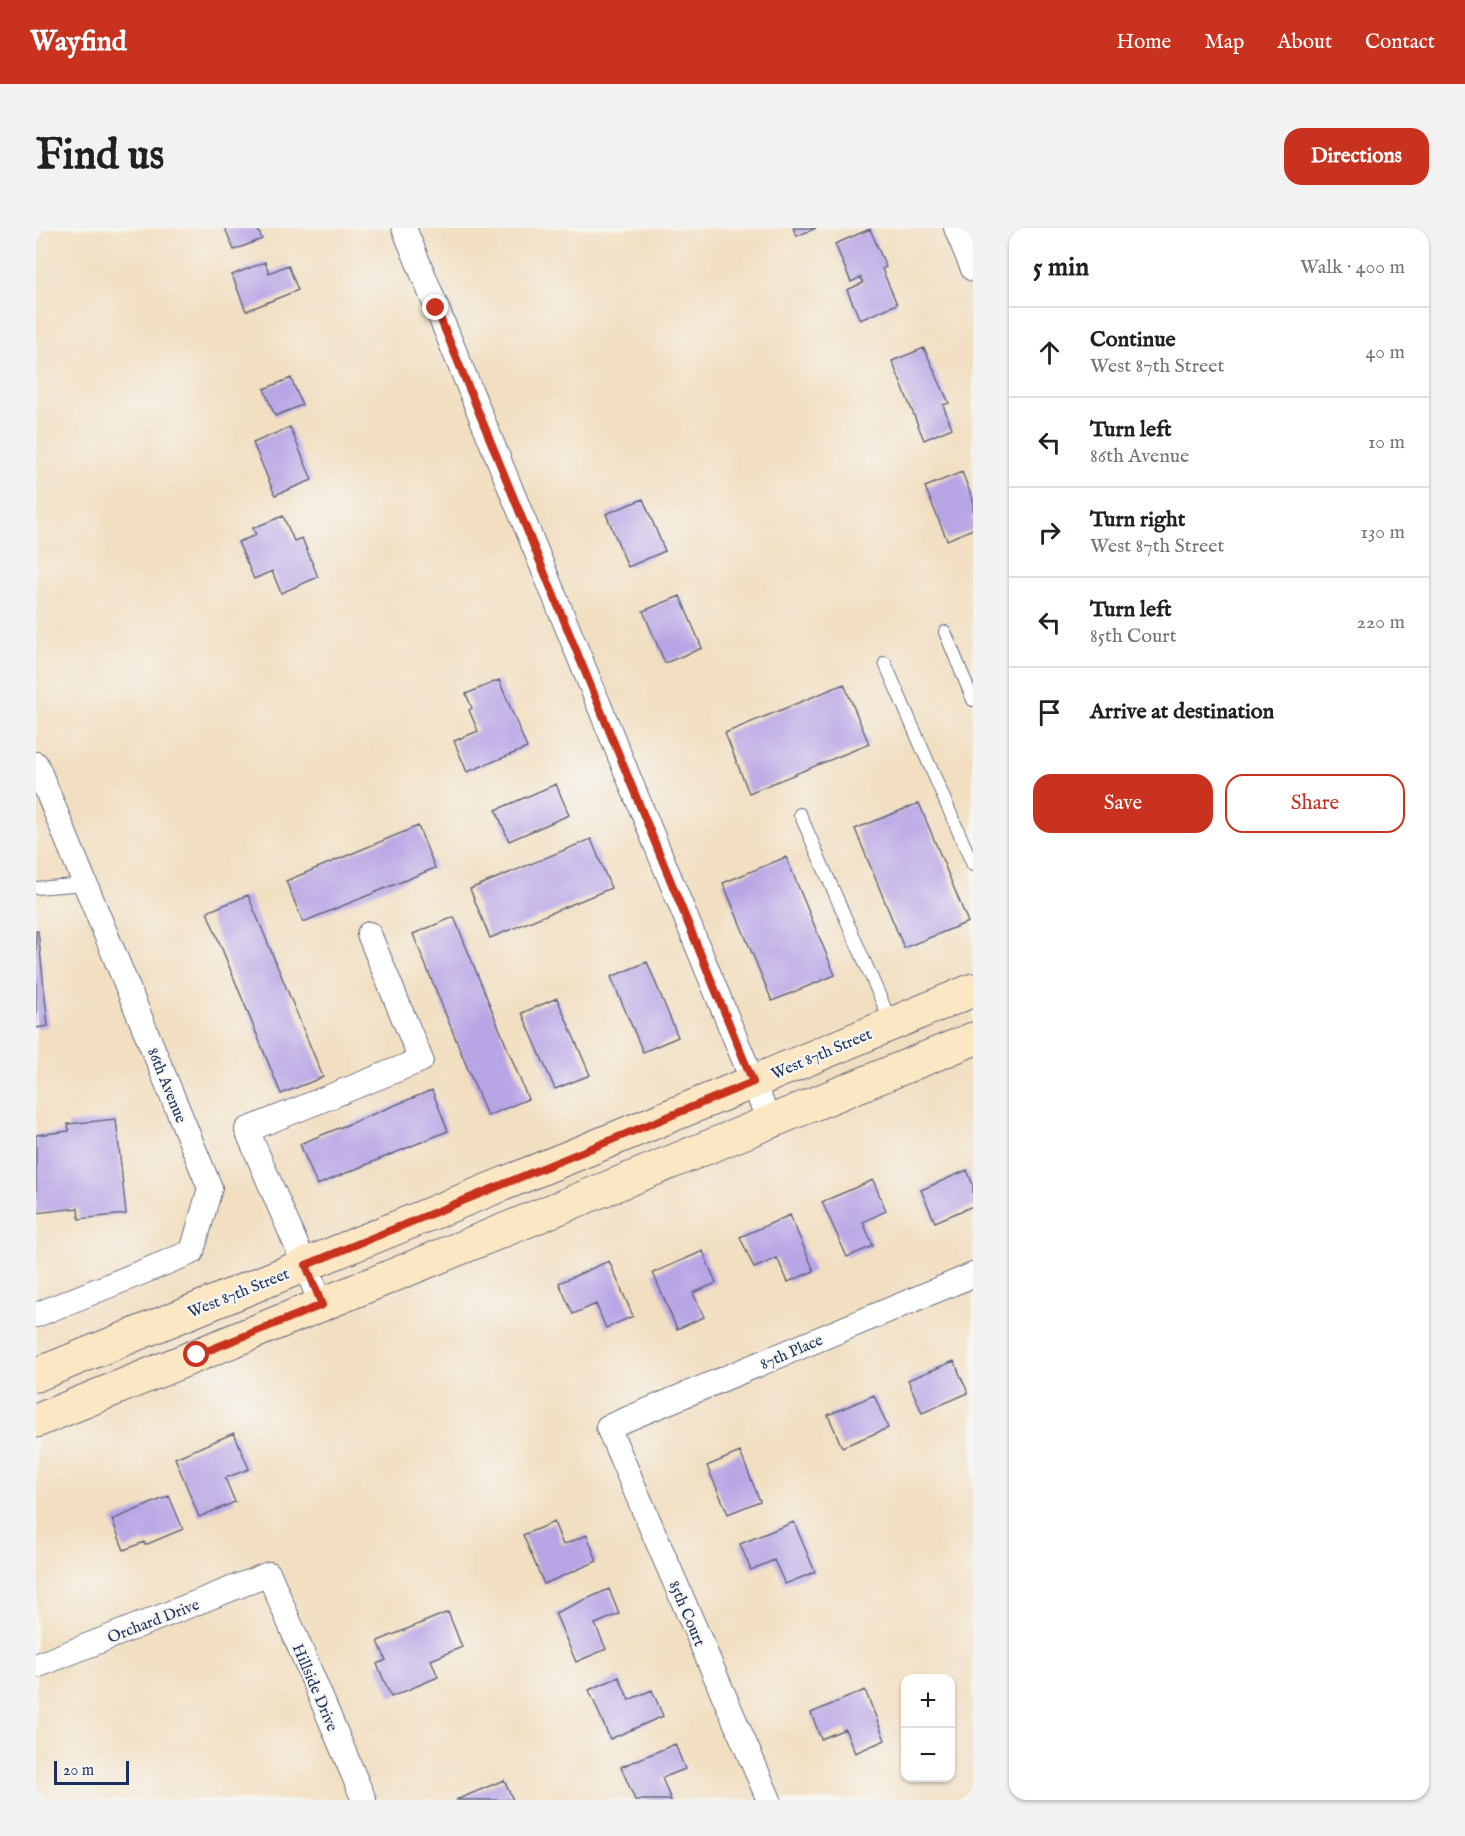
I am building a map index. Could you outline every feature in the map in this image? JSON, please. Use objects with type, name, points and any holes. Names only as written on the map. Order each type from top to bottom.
[{"type":"main road","name":"West 87th Street","points":[[36,1375],[973,990]]},
{"type":"main road","points":[[36,1421],[973,1039]]},
{"type":"street","points":[[404,228],[770,1121]]},
{"type":"street","points":[[956,228],[973,269]]},
{"type":"street","name":"86th Avenue","points":[[36,764],[210,1188],[192,1252],[36,1315]]},
{"type":"street","points":[[322,1305],[247,1130],[421,1060],[369,934]]},
{"type":"street","name":"87th Place","points":[[608,1427],[973,1275]]},
{"type":"street","name":"85th Court","points":[[608,1427],[769,1800]]},
{"type":"street","name":"Orchard Drive","points":[[36,1666],[269,1574]]},
{"type":"street","name":"Hillside Drive","points":[[269,1574],[364,1800]]},
{"type":"lane","points":[[945,632],[973,700]]},
{"type":"lane","points":[[885,663],[973,865]]},
{"type":"lane","points":[[800,814],[892,1024]]},
{"type":"lane","points":[[36,888],[86,884]]},
{"type":"building","points":[[225,228],[257,228],[262,239],[234,250]]},
{"type":"building","points":[[793,228],[816,228],[797,236]]},
{"type":"building","points":[[870,229],[886,267],[882,269],[897,304],[860,320],[847,290],[863,283],[861,277],[851,282],[835,244]]},
{"type":"building","points":[[265,262],[269,273],[288,265],[298,290],[246,311],[232,275]]},
{"type":"building","points":[[924,348],[949,403],[943,405],[952,428],[924,440],[892,361]]},
{"type":"building","points":[[291,378],[302,405],[275,416],[264,389]]},
{"type":"building","points":[[290,427],[312,480],[275,495],[253,443]]},
{"type":"building","points":[[962,472],[973,500],[973,529],[947,540],[925,487]]},
{"type":"building","points":[[643,499],[665,551],[628,567],[606,514]]},
{"type":"building","points":[[283,516],[294,541],[302,538],[318,577],[281,593],[272,571],[254,579],[238,542],[256,535],[253,528]]},
{"type":"building","points":[[680,596],[702,648],[665,663],[643,611]]},
{"type":"building","points":[[499,680],[527,748],[467,772],[454,741],[478,731],[469,710],[472,708],[466,694]]},
{"type":"building","points":[[844,684],[869,744],[749,793],[725,733]]},
{"type":"building","points":[[556,784],[569,815],[509,841],[496,810]]},
{"type":"building","points":[[919,803],[968,922],[904,948],[855,829]]},
{"type":"building","points":[[418,826],[435,868],[303,922],[286,881]]},
{"type":"building","points":[[591,839],[611,888],[490,938],[470,889]]},
{"type":"building","points":[[786,857],[835,975],[772,1001],[723,883]]},
{"type":"building","points":[[248,895],[323,1077],[281,1094],[207,912]]},
{"type":"building","points":[[454,917],[528,1099],[487,1116],[413,934]]},
{"type":"building","points":[[36,931],[38,931],[48,1026],[36,1028]]},
{"type":"building","points":[[647,962],[678,1037],[643,1052],[611,977]]},
{"type":"building","points":[[557,998],[590,1075],[555,1089],[522,1013]]},
{"type":"building","points":[[432,1090],[448,1131],[317,1185],[300,1144]]},
{"type":"building","points":[[116,1119],[126,1214],[79,1219],[78,1208],[36,1213],[36,1135],[69,1131],[68,1124]]},
{"type":"building","points":[[967,1170],[973,1185],[973,1206],[935,1222],[921,1190]]},
{"type":"building","points":[[873,1180],[886,1211],[863,1222],[873,1246],[847,1257],[822,1202]]},
{"type":"building","points":[[790,1215],[814,1271],[788,1282],[777,1258],[754,1268],[740,1237]]},
{"type":"building","points":[[703,1251],[716,1283],[693,1293],[704,1317],[677,1329],[653,1273]]},
{"type":"building","points":[[609,1261],[633,1316],[606,1328],[596,1304],[573,1314],[559,1283]]},
{"type":"building","points":[[954,1361],[968,1393],[922,1413],[908,1380]]},
{"type":"building","points":[[874,1395],[888,1428],[842,1447],[828,1415]]},
{"type":"building","points":[[234,1433],[249,1469],[225,1478],[235,1502],[199,1517],[175,1458]]},
{"type":"building","points":[[740,1452],[760,1501],[728,1514],[707,1466]]},
{"type":"building","points":[[169,1496],[183,1529],[145,1545],[144,1542],[124,1550],[112,1520]]},
{"type":"building","points":[[554,1522],[563,1545],[587,1535],[597,1561],[544,1584],[523,1535]]},
{"type":"building","points":[[794,1522],[815,1572],[785,1584],[774,1560],[751,1570],[740,1544]]},
{"type":"building","points":[[609,1589],[619,1614],[595,1624],[606,1649],[576,1662],[555,1613]]},
{"type":"building","points":[[448,1612],[462,1647],[431,1660],[438,1677],[391,1697],[377,1664],[386,1660],[378,1641]]},
{"type":"building","points":[[619,1677],[629,1700],[652,1690],[663,1716],[610,1739],[589,1690]]},
{"type":"building","points":[[865,1690],[885,1740],[855,1753],[845,1729],[821,1739],[811,1713]]},
{"type":"building","points":[[675,1744],[685,1769],[662,1778],[671,1800],[635,1800],[621,1767]]},
{"type":"building","points":[[504,1780],[513,1800],[456,1800]]},
{"type":"route","points":[[197,1355],[322,1305],[306,1265],[753,1082],[436,308]]}]
